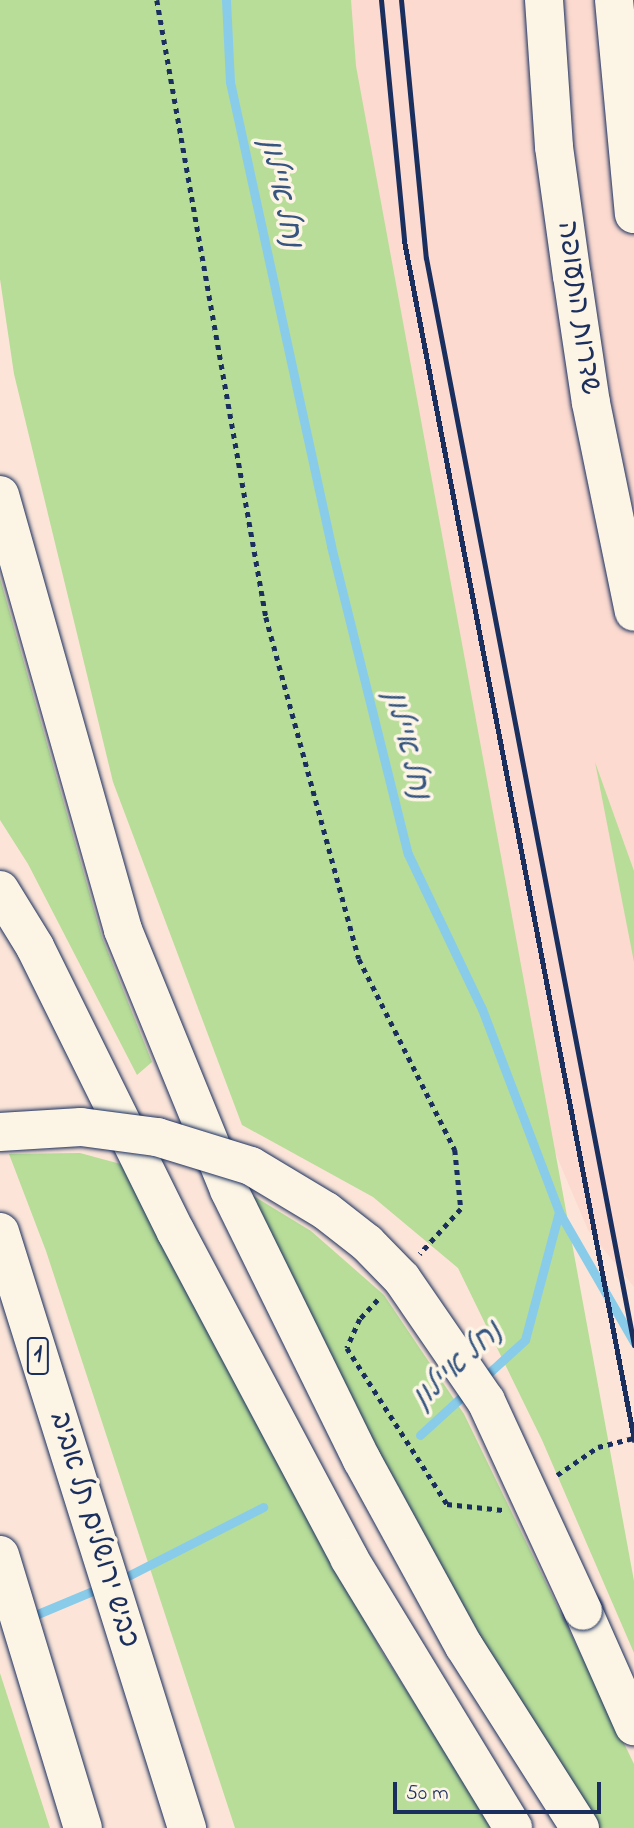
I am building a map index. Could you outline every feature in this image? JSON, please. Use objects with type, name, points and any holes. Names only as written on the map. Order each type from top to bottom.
[{"type":"main road","name":"שדרות התעופה","points":[[544,0],[554,147],[574,289],[591,402],[634,612]]},
{"type":"main road","points":[[614,0],[634,214]]},
{"type":"main road","points":[[0,495],[123,930],[229,1190],[362,1460],[464,1646],[580,1828]]},
{"type":"main road","points":[[0,890],[35,947],[176,1232],[355,1569],[513,1828]]},
{"type":"main road","points":[[0,1132],[81,1128],[157,1137],[251,1166],[308,1199],[367,1243],[402,1279],[486,1401],[634,1726]]},
{"type":"main road","name":"כביש ירושלים תל אביב","points":[[0,1233],[187,1828]]},
{"type":"main road","points":[[0,1555],[83,1828]]},
{"type":"path","points":[[157,0],[265,617],[359,959],[455,1150],[461,1209],[415,1259]]},
{"type":"path","points":[[388,1289],[360,1319],[347,1348],[447,1504],[503,1510],[514,1503]]},
{"type":"path","points":[[545,1482],[598,1447],[634,1438]]},
{"type":"shaded area","points":[[239,0],[634,0],[634,1287],[588,1230],[421,836]]},
{"type":"green space","points":[[0,0],[351,0],[356,66],[634,1581],[634,1653],[542,1440],[458,1268],[373,1197],[242,1125],[113,782],[14,374],[0,279]]},
{"type":"green space","points":[[0,578],[102,937],[152,1062],[137,1075],[28,864],[0,820]]},
{"type":"green space","points":[[595,762],[634,871],[634,962]]},
{"type":"green space","points":[[80,1153],[128,1166],[171,1261],[382,1652],[494,1828],[235,1828],[46,1251],[9,1154]]},
{"type":"green space","points":[[242,1189],[311,1231],[384,1295],[464,1414],[634,1764],[634,1828],[594,1828],[477,1647]]},
{"type":"green space","points":[[0,1673],[50,1828],[0,1828]]},
{"type":"waterway","name":"נחל איילון","points":[[226,0],[230,82],[331,546],[408,854],[482,1009],[559,1212],[525,1340],[481,1380]]},
{"type":"waterway","points":[[559,1212],[634,1342]]},
{"type":"waterway","name":"נחל איילון","points":[[420,1435],[468,1391]]},
{"type":"waterway","name":"נחל איילון","points":[[118,1581],[263,1507]]},
{"type":"waterway","name":"נחל איילון","points":[[28,1618],[102,1587]]},
{"type":"railway","points":[[381,0],[404,241],[634,1440]]},
{"type":"railway","points":[[401,0],[426,258],[634,1345]]}]
